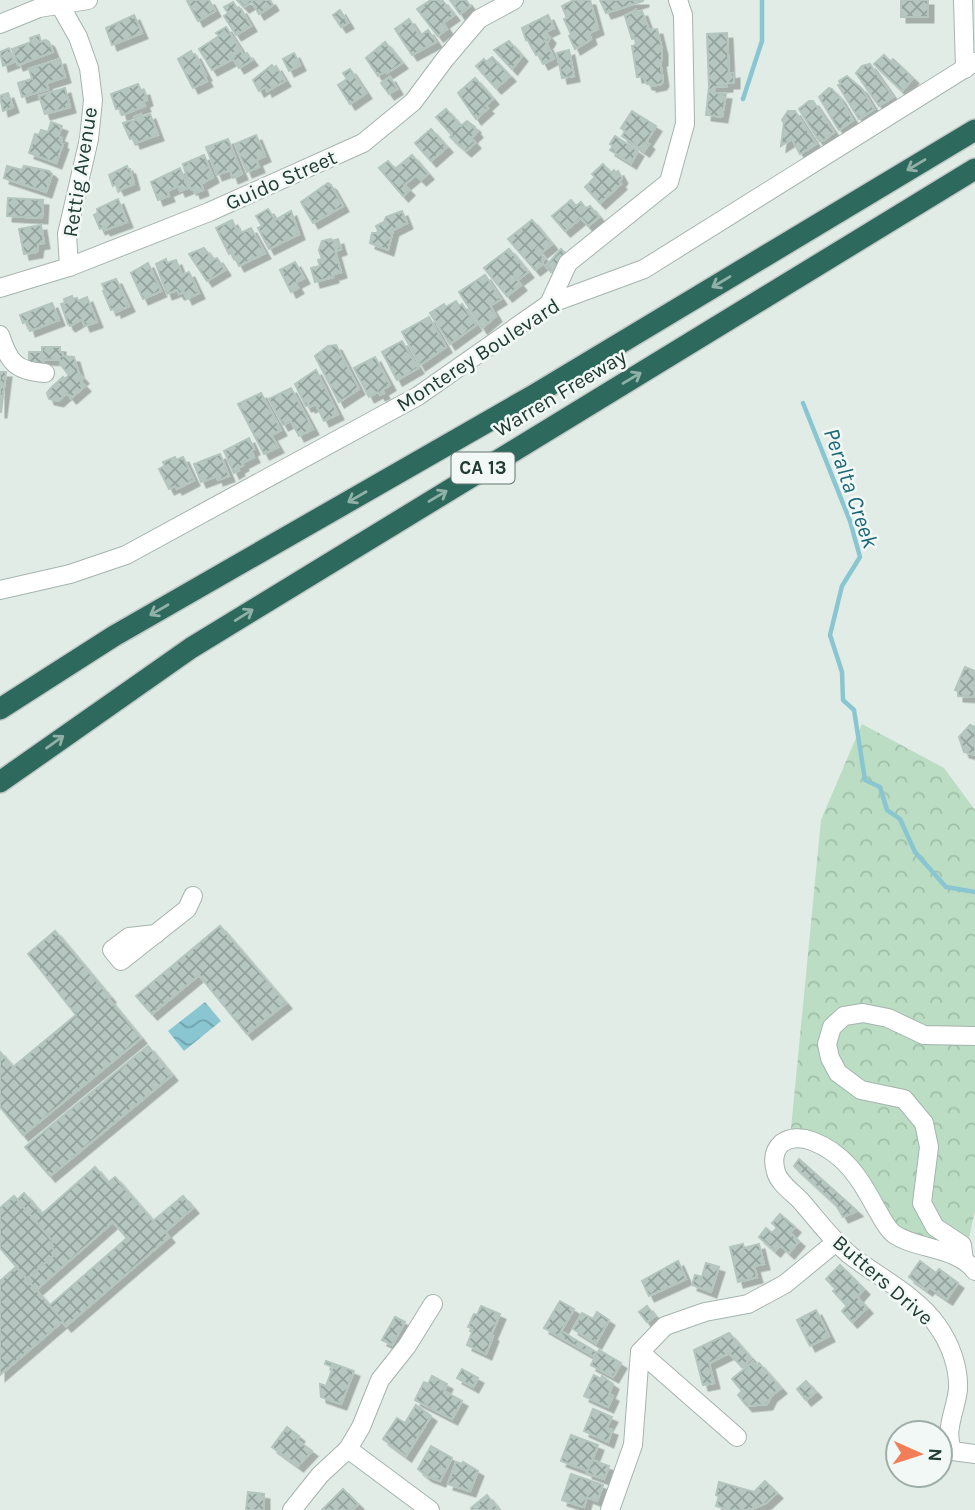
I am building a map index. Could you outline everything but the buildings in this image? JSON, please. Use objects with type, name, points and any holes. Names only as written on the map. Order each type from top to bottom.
[{"type":"highway","name":"Warren Freeway","points":[[0,709],[114,636],[534,395],[975,130]]},
{"type":"highway","name":"Warren Freeway","points":[[0,782],[191,648],[975,169]]},
{"type":"street","points":[[0,23],[39,8],[88,0]]},
{"type":"street","name":"Guido Street","points":[[0,288],[69,267],[209,212],[363,143],[413,102],[479,19],[514,0]]},
{"type":"street","points":[[549,304],[568,263],[669,182],[685,124],[683,15],[678,0]]},
{"type":"street","points":[[963,0],[970,65]]},
{"type":"street","name":"Rettig Avenue","points":[[59,3],[78,37],[89,68],[93,100],[89,139],[66,234],[69,267]]},
{"type":"street","name":"Monterey Boulevard","points":[[0,590],[70,574],[126,555],[418,396],[549,304],[645,270],[970,65]]},
{"type":"street","points":[[0,335],[6,353],[16,365],[27,371],[45,373]]},
{"type":"street","points":[[156,934],[187,909],[194,896]]},
{"type":"street","points":[[969,1265],[962,1245],[935,1227],[922,1203],[929,1147],[924,1123],[904,1098],[861,1090],[838,1073],[830,1058],[827,1044],[832,1027],[844,1016],[863,1013],[888,1018],[924,1035],[975,1036]]},
{"type":"street","name":"Butters Drive","points":[[969,1265],[904,1240],[891,1231],[862,1180],[843,1158],[824,1145],[806,1138],[790,1139],[779,1145],[773,1159],[777,1177],[836,1242],[924,1309],[937,1325],[957,1369],[958,1389],[950,1444],[953,1451],[975,1454]]},
{"type":"street","points":[[610,1510],[633,1446],[640,1352],[665,1326],[705,1312],[748,1304],[785,1284],[836,1242]]},
{"type":"street","points":[[292,1510],[320,1475],[348,1449],[361,1427],[380,1380],[407,1346],[433,1304]]},
{"type":"street","points":[[640,1352],[737,1437]]},
{"type":"street","points":[[348,1449],[430,1510]]},
{"type":"green space","points":[[862,724],[944,768],[975,810],[975,1211],[964,1260],[904,1240],[843,1158],[790,1139],[821,820]]},
{"type":"water","points":[[205,1002],[221,1021],[184,1051],[168,1031]]},
{"type":"waterway","name":"Peralta Creek","points":[[743,99],[762,41],[762,0]]},
{"type":"waterway","name":"Peralta Creek","points":[[803,403],[850,521],[860,557],[842,586],[830,635],[842,672],[843,700],[854,710],[865,780],[880,787],[887,810],[900,819],[915,852],[946,887],[975,892]]}]
